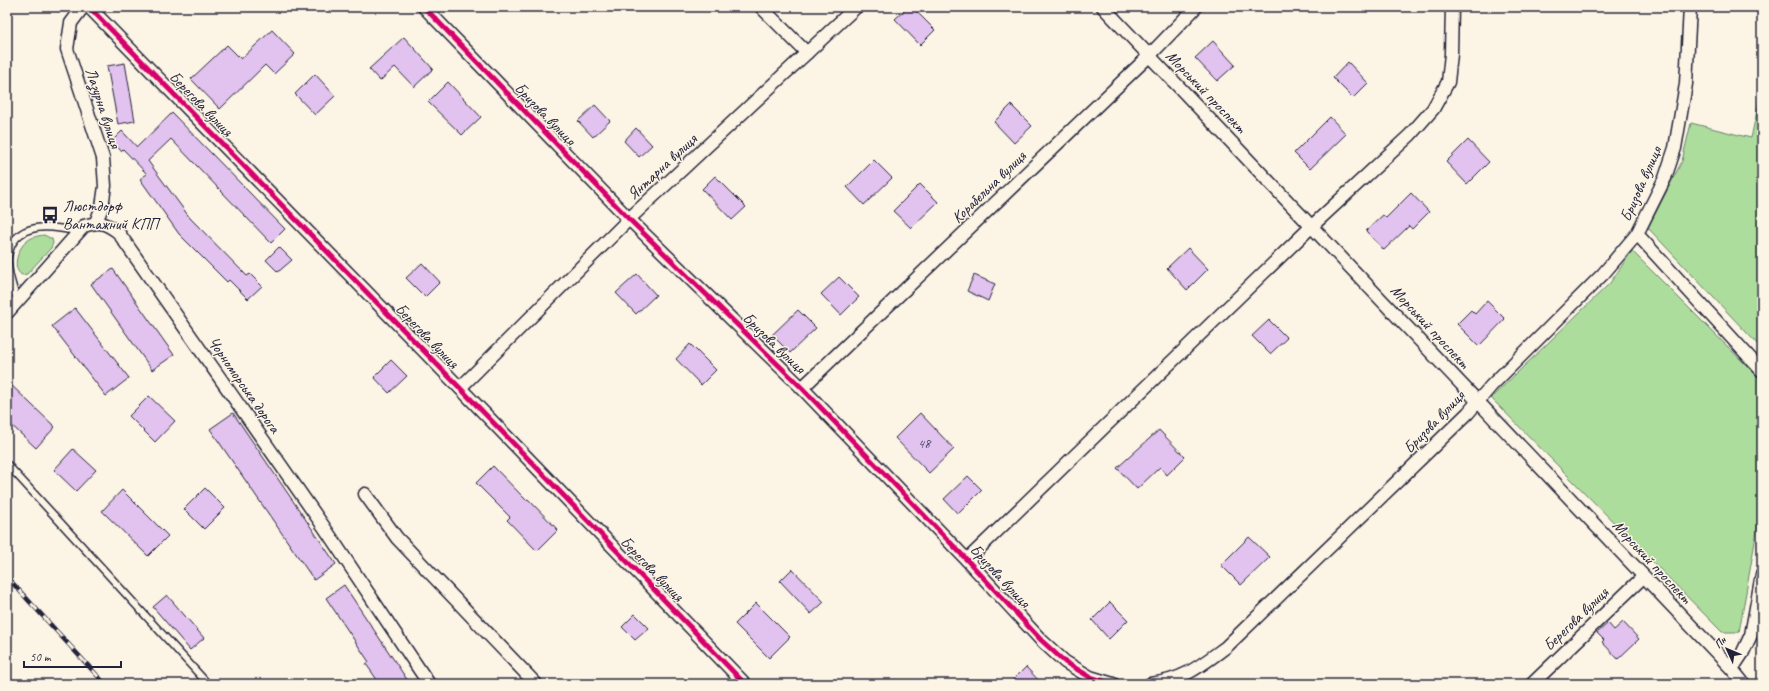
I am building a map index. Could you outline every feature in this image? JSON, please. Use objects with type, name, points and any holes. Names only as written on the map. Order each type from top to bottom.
[{"type":"street","name":"Лазурна вулиця","points":[[83,7],[71,23],[67,48],[103,158],[105,186],[102,207],[96,222]]},
{"type":"street","name":"Берегова вулиця","points":[[89,7],[460,388],[745,684]]},
{"type":"street","name":"Бризова вулиця","points":[[424,7],[629,220],[802,388],[967,560],[1041,640],[1065,662],[1090,677],[1113,684]]},
{"type":"street","points":[[761,7],[807,53]]},
{"type":"street","name":"Янтарна вулиця","points":[[460,388],[629,220],[856,7]]},
{"type":"street","name":"Морський проспект","points":[[1103,7],[1732,669]]},
{"type":"street","name":"Корабельна вулиця","points":[[802,388],[1149,56],[1196,7]]},
{"type":"street","points":[[967,560],[1312,226],[1410,134],[1433,109],[1448,82],[1451,54],[1452,7]]},
{"type":"street","name":"Бризова вулиця","points":[[1150,684],[1164,682],[1191,672],[1226,647],[1468,413],[1490,386],[1603,274],[1637,234],[1665,178],[1675,148],[1686,84],[1690,7]]},
{"type":"street","points":[[7,313],[84,226],[96,222]]},
{"type":"street","name":"Чорноморська дорога","points":[[96,222],[107,224],[118,232],[324,527],[429,684]]},
{"type":"street","points":[[1637,234],[1762,371]]},
{"type":"street","points":[[366,494],[397,538],[536,684]]},
{"type":"street","points":[[1744,684],[1732,669],[1742,654],[1751,635],[1762,574]]},
{"type":"street","name":"Берегова вулиця","points":[[1532,684],[1643,577]]},
{"type":"lane","points":[[17,302],[8,257],[12,246],[18,237],[28,231],[40,227],[53,226],[79,232]]},
{"type":"lane","points":[[7,464],[208,684]]},
{"type":"green space","points":[[1762,88],[1762,349],[1648,228],[1682,161],[1691,123],[1751,138]]},
{"type":"green space","points":[[44,235],[52,239],[53,243],[51,248],[27,274],[22,275],[16,264],[20,249],[30,239]]},
{"type":"green space","points":[[1632,251],[1762,381],[1762,502],[1739,632],[1722,632],[1491,398],[1610,283]]},
{"type":"building","points":[[908,7],[912,7],[935,30],[920,45],[895,19]]},
{"type":"building","points":[[272,30],[295,54],[274,74],[265,65],[220,109],[191,79],[227,45],[241,59]]},
{"type":"building","points":[[404,37],[433,69],[414,87],[395,67],[380,81],[369,69]]},
{"type":"building","points":[[1213,41],[1235,65],[1217,81],[1195,58]]},
{"type":"building","points":[[1348,62],[1368,83],[1353,98],[1333,78]]},
{"type":"building","points":[[125,63],[135,121],[118,124],[107,66]]},
{"type":"building","points":[[315,74],[335,96],[315,115],[295,94]]},
{"type":"building","points":[[448,82],[481,117],[462,135],[428,102]]},
{"type":"building","points":[[595,105],[610,121],[593,137],[578,121]]},
{"type":"building","points":[[1011,105],[1032,126],[1014,143],[994,122]]},
{"type":"building","points":[[172,113],[285,229],[271,243],[171,139],[148,161],[190,218],[247,276],[250,274],[262,286],[248,299],[229,280],[227,282],[179,234],[140,179],[147,174],[123,149],[121,151],[112,141],[122,131],[137,147]]},
{"type":"building","points":[[1330,117],[1346,134],[1310,169],[1294,153]]},
{"type":"building","points":[[636,128],[652,145],[639,157],[624,141]]},
{"type":"building","points":[[1468,140],[1489,162],[1467,184],[1446,162]]},
{"type":"building","points":[[874,160],[892,178],[864,205],[847,187]]},
{"type":"building","points":[[715,176],[746,207],[732,220],[702,189]]},
{"type":"building","points":[[920,184],[938,202],[911,228],[893,211]]},
{"type":"building","points":[[1411,193],[1429,212],[1412,229],[1409,226],[1384,250],[1366,231],[1383,215],[1386,218]]},
{"type":"building","points":[[279,247],[292,260],[278,272],[266,260]]},
{"type":"building","points":[[1188,248],[1208,269],[1187,290],[1167,268]]},
{"type":"building","points":[[422,263],[440,282],[425,297],[406,278]]},
{"type":"building","points":[[113,269],[174,355],[152,370],[91,284]]},
{"type":"building","points":[[637,274],[656,295],[636,314],[616,293]]},
{"type":"building","points":[[974,275],[995,284],[988,301],[967,291]]},
{"type":"building","points":[[839,277],[859,297],[841,315],[821,294]]},
{"type":"building","points":[[1487,301],[1505,319],[1479,346],[1457,324],[1471,310],[1475,314]]},
{"type":"building","points":[[75,308],[129,378],[106,396],[52,326]]},
{"type":"building","points":[[798,310],[816,328],[790,353],[772,335]]},
{"type":"building","points":[[1269,320],[1287,338],[1270,354],[1252,336]]},
{"type":"building","points":[[690,344],[716,370],[701,385],[676,359]]},
{"type":"building","points":[[391,360],[407,376],[389,393],[374,377]]},
{"type":"building","points":[[7,381],[55,427],[36,448],[7,421]]},
{"type":"building","points":[[149,396],[175,421],[155,442],[129,416]]},
{"type":"building","points":[[233,413],[336,564],[314,580],[210,429]]},
{"type":"building","points":[[920,413],[954,449],[929,473],[895,438]]},
{"type":"building","points":[[1159,430],[1185,457],[1167,475],[1160,467],[1137,489],[1117,468]]},
{"type":"building","points":[[73,449],[96,470],[76,491],[54,470]]},
{"type":"building","points":[[493,466],[558,530],[537,551],[507,520],[510,517],[476,483]]},
{"type":"building","points":[[968,476],[982,490],[958,514],[944,499]]},
{"type":"building","points":[[205,488],[225,508],[204,529],[184,509]]},
{"type":"building","points":[[122,490],[168,536],[148,556],[102,511]]},
{"type":"building","points":[[1249,537],[1270,557],[1241,585],[1221,565]]},
{"type":"building","points":[[792,569],[824,602],[811,614],[780,581]]},
{"type":"building","points":[[344,585],[410,684],[380,684],[366,664],[369,662],[326,598]]},
{"type":"building","points":[[167,595],[204,638],[190,650],[153,607]]},
{"type":"building","points":[[1110,602],[1128,620],[1109,639],[1092,620]]},
{"type":"building","points":[[756,603],[790,637],[769,658],[735,624]]},
{"type":"building","points":[[635,614],[649,628],[635,640],[622,627]]},
{"type":"building","points":[[1623,622],[1639,639],[1618,659],[1602,642],[1604,640],[1597,633],[1608,623],[1614,630]]},
{"type":"building","points":[[1026,667],[1042,684],[1009,684]]},
{"type":"railway","points":[[7,577],[105,684]]},
{"type":"cycle path","points":[[89,7],[460,388],[745,684]]},
{"type":"cycle path","points":[[424,7],[629,219],[802,388],[967,560],[1041,640],[1065,662],[1090,677],[1113,684]]},
{"type":"place","name":"Люстдорф Вантажний КПП","points":[[50,215]]}]
